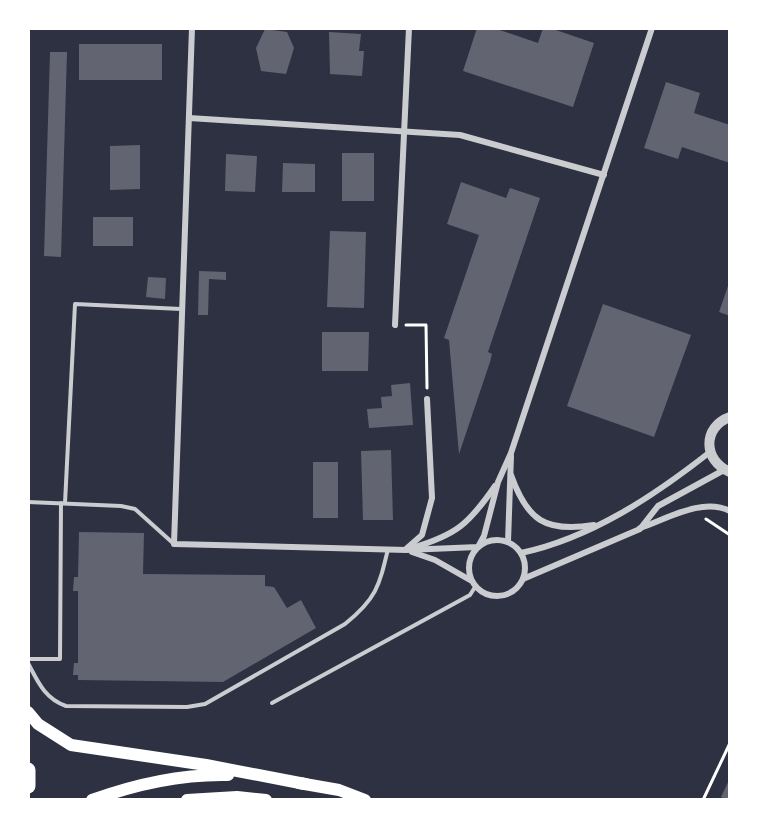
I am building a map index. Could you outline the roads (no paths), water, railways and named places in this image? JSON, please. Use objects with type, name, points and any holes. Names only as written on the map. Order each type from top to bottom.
[{"type":"highway","points":[[28,770],[28,786]]},
{"type":"main road","points":[[28,712],[39,724],[71,745],[206,765],[339,790],[365,800]]},
{"type":"main road","points":[[92,800],[142,784],[195,776],[250,776],[305,784]]},
{"type":"main road","points":[[187,800],[237,797],[266,800]]},
{"type":"street","points":[[192,28],[174,544],[406,550],[478,547],[492,540],[508,542],[521,553],[525,566],[523,579],[519,586],[506,596],[489,596],[475,587],[468,566],[478,547],[484,536],[498,482],[511,453],[652,28]]},
{"type":"street","points":[[395,325],[409,28]]},
{"type":"street","points":[[189,118],[460,135],[604,175]]},
{"type":"street","points":[[406,550],[422,535],[432,498],[427,399]]},
{"type":"street","points":[[640,529],[658,506],[727,471],[715,462],[710,452],[710,436],[729,410]]},
{"type":"street","points":[[718,423],[729,417]]},
{"type":"street","points":[[521,553],[567,541],[600,524],[676,478],[710,452]]},
{"type":"street","points":[[508,542],[511,453]]},
{"type":"street","points":[[511,476],[525,508],[536,519],[571,527],[600,524]]},
{"type":"street","points":[[406,550],[453,534],[482,505],[498,482]]},
{"type":"street","points":[[523,579],[640,529],[688,512],[708,506],[729,511]]},
{"type":"street","points":[[406,550],[435,560],[471,580]]},
{"type":"lane","points":[[181,309],[75,303],[63,503],[60,659],[28,661],[43,690],[56,702],[66,706],[176,707],[205,704],[345,624],[362,611],[378,589],[388,549]]},
{"type":"lane","points":[[28,502],[121,506],[135,509],[174,544]]},
{"type":"lane","points":[[272,702],[470,596],[475,587]]}]
